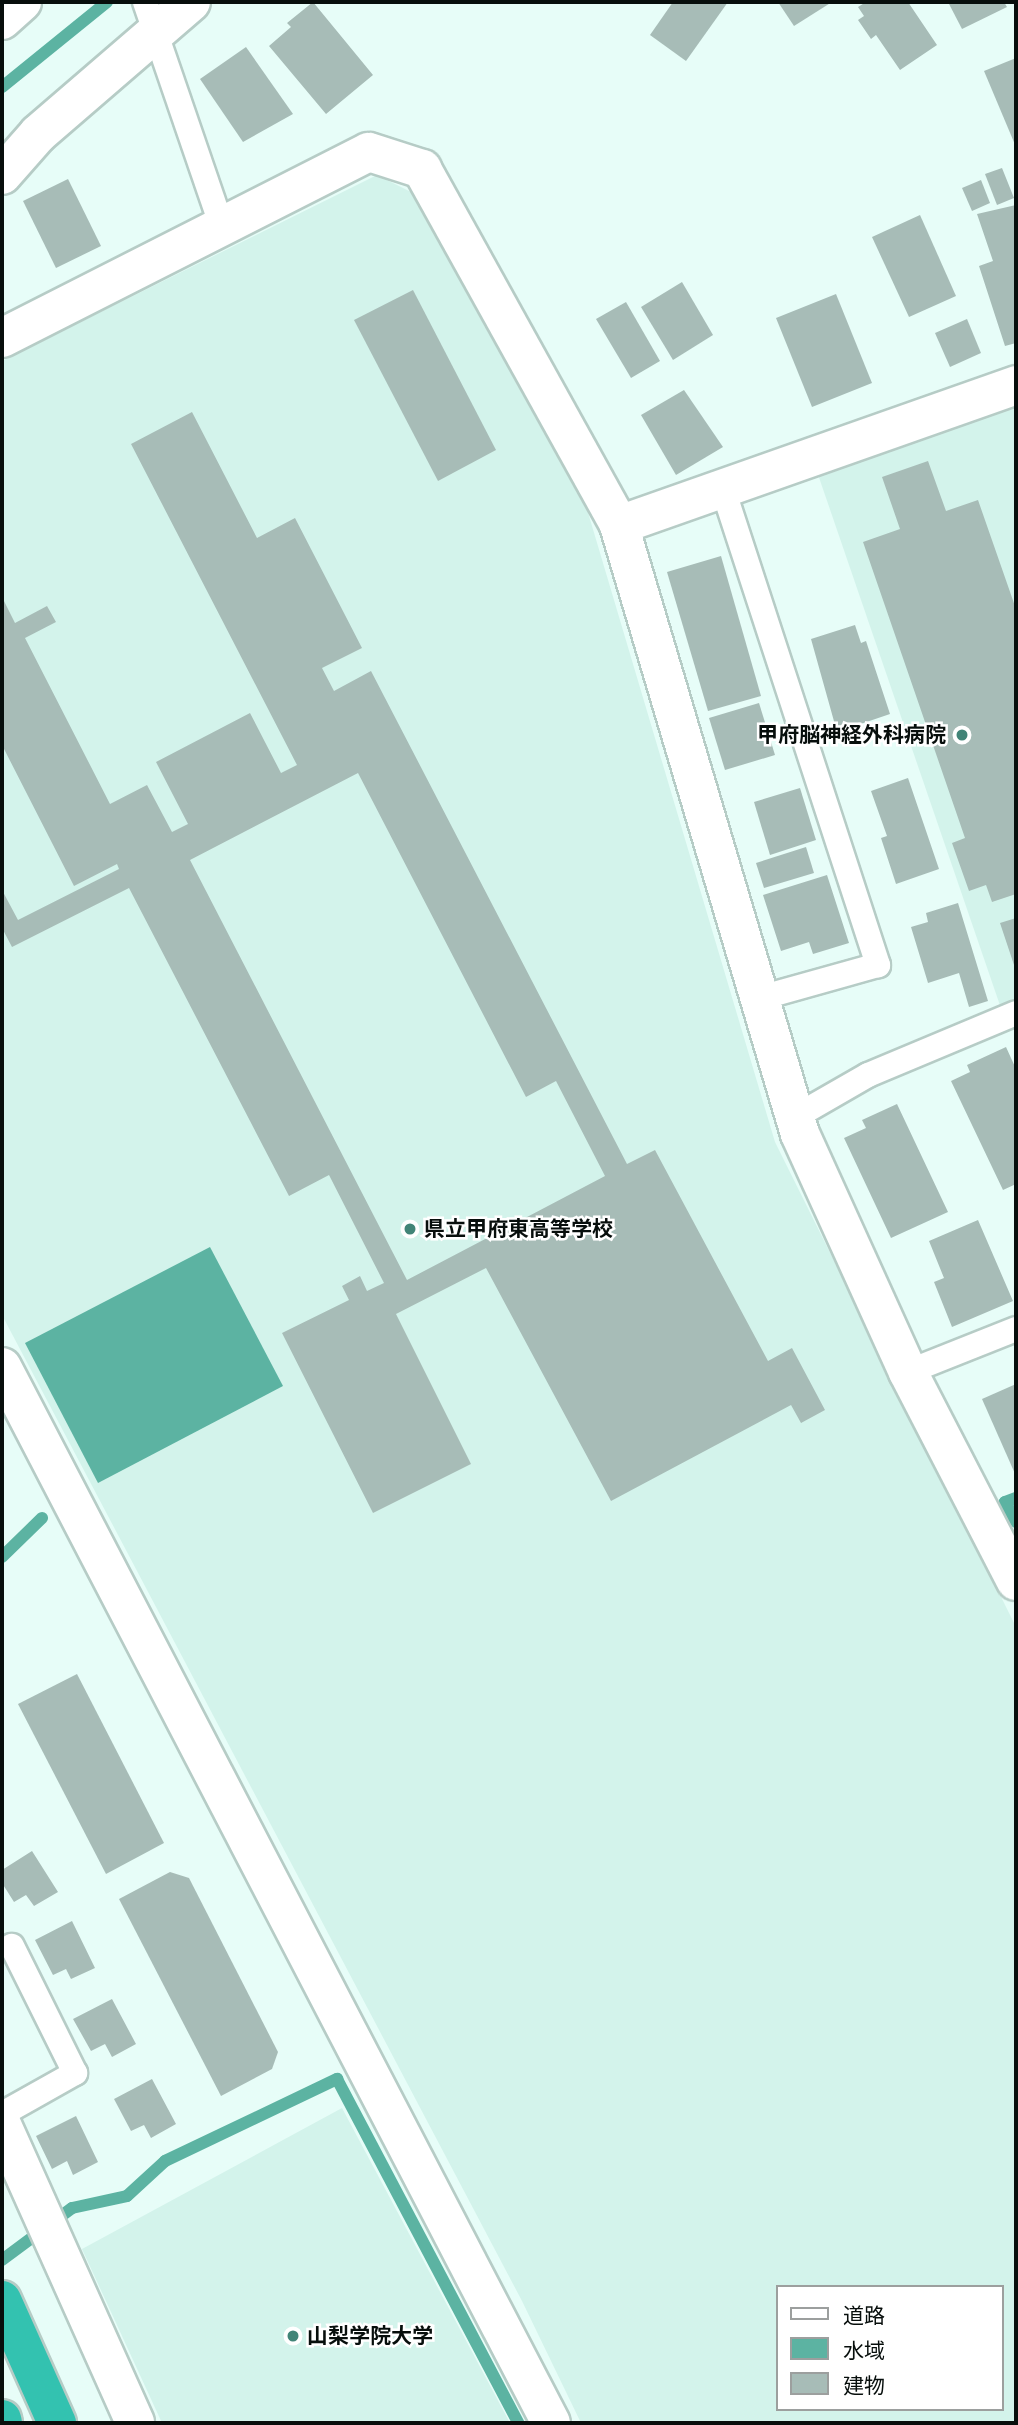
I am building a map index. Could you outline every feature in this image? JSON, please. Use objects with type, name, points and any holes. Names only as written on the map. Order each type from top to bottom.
[{"type":"highway","points":[[2,2300],[57,2423]]},
{"type":"street","points":[[2,20],[22,2]]},
{"type":"street","points":[[2,174],[150,13],[191,2]]},
{"type":"street","points":[[2,338],[369,152],[422,169],[619,525],[795,1117],[908,1371],[1016,1581]]},
{"type":"street","points":[[619,525],[1016,385]]},
{"type":"street","points":[[2,1367],[551,2423]]},
{"type":"street","points":[[2,2126],[135,2423]]},
{"type":"lane","points":[[150,13],[222,227]]},
{"type":"lane","points":[[723,489],[878,965],[760,998]]},
{"type":"lane","points":[[795,1117],[868,1075],[1016,1013]]},
{"type":"lane","points":[[908,1371],[1016,1329]]},
{"type":"lane","points":[[2,2113],[75,2073],[12,1946]]},
{"type":"shaded area","name":"県立甲府東高等学校","points":[[377,175],[413,193],[584,499],[775,1142],[1016,1627],[1016,2423],[581,2423],[522,2301],[2,1315],[2,361]]},
{"type":"shaded area","name":"甲府脳神経外科病院","points":[[1016,385],[1016,1013],[1005,1020],[812,457]]},
{"type":"shaded area","name":"山梨学院大学","points":[[342,2108],[510,2423],[162,2423],[82,2249]]},
{"type":"water","points":[[210,1247],[283,1386],[98,1483],[25,1343]]},
{"type":"building","points":[[313,2],[373,75],[326,114],[269,46],[291,27],[287,23]]},
{"type":"building","points":[[673,2],[728,2],[686,61],[650,35]]},
{"type":"building","points":[[778,2],[832,2],[794,26]]},
{"type":"building","points":[[866,2],[908,2],[937,45],[900,70],[876,35],[871,39],[858,20],[864,16],[858,7]]},
{"type":"building","points":[[948,2],[1004,2],[1007,7],[962,29]]},
{"type":"building","points":[[246,47],[293,114],[243,142],[200,79]]},
{"type":"building","points":[[1016,58],[1016,147],[984,71]]},
{"type":"building","points":[[1002,168],[1014,198],[997,205],[985,174]]},
{"type":"building","points":[[68,179],[101,246],[56,268],[23,201]]},
{"type":"building","points":[[981,180],[990,203],[972,211],[962,188]]},
{"type":"building","points":[[1016,205],[1016,343],[1005,346],[979,266],[993,261],[977,214]]},
{"type":"building","points":[[920,215],[956,296],[909,317],[872,237]]},
{"type":"building","points":[[682,282],[713,335],[673,360],[641,307]]},
{"type":"building","points":[[413,290],[496,450],[438,481],[354,320]]},
{"type":"building","points":[[836,294],[872,383],[812,407],[776,318]]},
{"type":"building","points":[[626,302],[660,361],[631,378],[596,319]]},
{"type":"building","points":[[967,319],[981,353],[950,367],[935,333]]},
{"type":"building","points":[[684,390],[723,447],[676,475],[641,415]]},
{"type":"building","points":[[192,412],[257,538],[295,518],[362,648],[322,668],[334,691],[371,671],[627,1164],[655,1150],[768,1361],[792,1348],[825,1410],[801,1423],[791,1405],[611,1501],[486,1268],[396,1314],[471,1464],[373,1513],[282,1333],[349,1300],[342,1286],[360,1276],[367,1291],[384,1283],[329,1175],[289,1196],[129,888],[12,947],[2,928],[2,890],[18,920],[119,869],[117,864],[74,886],[2,745],[2,597],[15,623],[47,606],[56,622],[25,638],[110,804],[147,785],[172,832],[188,824],[156,762],[250,713],[281,773],[297,765],[131,444]],"holes":[[[358,773],[526,1097],[556,1081],[605,1176],[407,1280],[190,860]]]},
{"type":"building","points":[[928,461],[946,511],[978,500],[1016,609],[1016,894],[992,902],[986,885],[969,891],[952,843],[965,838],[863,542],[900,529],[882,477]]},
{"type":"building","points":[[721,556],[761,696],[708,711],[667,572]]},
{"type":"building","points":[[855,625],[861,643],[866,641],[890,714],[837,732],[811,639]]},
{"type":"building","points":[[759,703],[775,755],[725,770],[709,718]]},
{"type":"building","points":[[908,778],[939,869],[896,884],[881,838],[887,836],[871,791]]},
{"type":"building","points":[[800,788],[816,840],[770,855],[754,802]]},
{"type":"building","points":[[806,847],[814,873],[764,888],[756,863]]},
{"type":"building","points":[[827,875],[849,943],[813,954],[809,942],[781,951],[763,895]]},
{"type":"building","points":[[958,903],[988,1001],[969,1007],[959,973],[928,983],[911,927],[928,922],[926,913]]},
{"type":"building","points":[[1016,918],[1016,971],[1000,923]]},
{"type":"building","points":[[1006,1047],[1016,1069],[1016,1184],[1003,1190],[951,1081],[970,1072],[967,1065]]},
{"type":"building","points":[[897,1104],[948,1212],[891,1238],[844,1138],[866,1128],[862,1120]]},
{"type":"building","points":[[978,1220],[1013,1301],[952,1327],[934,1282],[944,1278],[929,1241]]},
{"type":"building","points":[[1016,1384],[1016,1476],[982,1399]]},
{"type":"building","points":[[77,1674],[164,1843],[106,1874],[18,1704]]},
{"type":"building","points":[[32,1851],[58,1892],[34,1906],[26,1895],[14,1902],[2,1883],[2,1870]]},
{"type":"building","points":[[170,1872],[189,1878],[278,2052],[272,2069],[221,2096],[119,1899]]},
{"type":"building","points":[[72,1921],[95,1968],[71,1979],[66,1969],[53,1975],[35,1940]]},
{"type":"building","points":[[112,1999],[136,2044],[112,2057],[105,2044],[91,2051],[73,2019]]},
{"type":"building","points":[[152,2079],[176,2124],[151,2138],[144,2125],[131,2131],[114,2099]]},
{"type":"building","points":[[76,2116],[98,2162],[73,2175],[67,2161],[52,2169],[36,2136]]},
{"type":"waterway","points":[[2,87],[107,2]]},
{"type":"waterway","points":[[1016,1498],[1005,1502],[1016,1522]]},
{"type":"waterway","points":[[2,1557],[42,1518]]},
{"type":"waterway","points":[[2,2260],[72,2208],[127,2196],[165,2161],[337,2079],[518,2423]]},
{"type":"place","name":"甲府脳神経外科病院","points":[[962,735]]},
{"type":"place","name":"県立甲府東高等学校","points":[[410,1229]]},
{"type":"place","name":"山梨学院大学","points":[[293,2336]]}]
